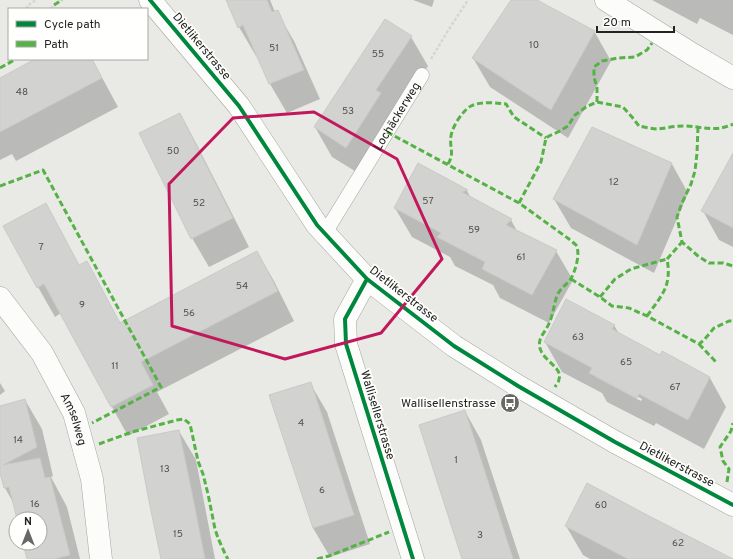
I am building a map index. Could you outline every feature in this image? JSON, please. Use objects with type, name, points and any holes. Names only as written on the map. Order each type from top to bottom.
[{"type":"street","name":"Dietlikerstrasse","points":[[150,0],[239,106],[317,224],[367,280],[454,346],[518,386],[615,442],[733,505]]},
{"type":"street","points":[[606,0],[733,78]]},
{"type":"street","name":"Wallisellerstrasse","points":[[367,280],[345,320],[346,344],[413,559]]},
{"type":"street","name":"Amselweg","points":[[0,298],[42,353],[74,413],[92,479],[101,559]]},
{"type":"lane","name":"Lochäckerweg","points":[[325,233],[422,75]]},
{"type":"path","points":[[28,8],[27,6],[36,0]]},
{"type":"highlighted area","points":[[314,112],[397,159],[442,259],[381,333],[285,359],[172,326],[169,184],[233,118]]},
{"type":"building","points":[[226,0],[267,0],[272,12],[278,10],[304,70],[269,84],[243,25],[238,28]]},
{"type":"building","points":[[511,0],[537,0],[595,31],[551,110],[472,58]]},
{"type":"building","points":[[385,19],[412,36],[376,90],[381,93],[346,148],[314,127]]},
{"type":"building","points":[[33,60],[93,60],[102,78],[0,132],[0,78]]},
{"type":"building","points":[[180,113],[233,218],[191,239],[139,133]]},
{"type":"building","points":[[592,127],[672,163],[637,245],[553,199]]},
{"type":"building","points":[[733,153],[733,228],[701,211]]},
{"type":"building","points":[[418,163],[468,190],[462,192],[512,219],[506,225],[557,250],[532,295],[482,269],[485,262],[437,237],[441,233],[394,208]]},
{"type":"building","points":[[46,203],[79,265],[87,261],[120,323],[257,251],[278,291],[141,362],[153,385],[111,407],[44,284],[37,288],[3,226]]},
{"type":"building","points":[[566,299],[615,325],[612,329],[660,355],[662,351],[710,377],[688,420],[639,394],[637,398],[589,373],[592,368],[544,342]]},
{"type":"building","points":[[311,382],[354,515],[313,528],[269,395]]},
{"type":"building","points":[[25,399],[37,447],[3,465],[40,458],[45,478],[50,477],[70,555],[54,559],[27,559],[25,551],[48,551],[48,511],[15,511],[9,487],[4,488],[0,473],[0,406]]},
{"type":"building","points":[[465,410],[513,559],[462,559],[419,425]]},
{"type":"building","points":[[179,430],[205,559],[161,559],[150,506],[137,438]]},
{"type":"building","points":[[587,483],[733,559],[628,559],[565,526]]},
{"type":"marked path","points":[[54,5],[62,0]]},
{"type":"marked path","points":[[597,102],[594,67],[602,61],[635,57],[647,50],[652,43]]},
{"type":"marked path","points":[[0,68],[14,60]]},
{"type":"marked path","points":[[519,203],[541,162],[546,138],[568,126],[575,115],[586,107],[597,102],[623,107],[639,126],[651,128],[658,129],[683,126],[714,129],[733,124]]},
{"type":"marked path","points":[[448,164],[451,157],[453,128],[465,111],[475,104],[506,104],[514,117],[546,138]]},
{"type":"marked path","points":[[698,127],[695,171],[677,217],[682,242],[698,256],[709,263],[723,263],[733,266]]},
{"type":"marked path","points":[[387,132],[519,203],[576,245],[578,258],[574,273],[557,295],[551,317],[539,344],[544,356],[557,369],[559,374],[559,381],[555,387]]},
{"type":"marked path","points":[[0,186],[43,170],[161,387],[92,423]]},
{"type":"marked path","points":[[647,316],[661,296],[667,283],[667,259],[682,242]]},
{"type":"marked path","points":[[600,297],[615,279],[631,269],[667,259]]},
{"type":"marked path","points":[[571,279],[612,306],[629,308],[699,344],[714,328],[729,321],[733,321]]},
{"type":"marked path","points":[[699,344],[716,362]]},
{"type":"marked path","points":[[99,444],[132,432],[177,420],[184,419],[190,424],[198,461],[208,494],[215,529],[228,559]]},
{"type":"marked path","points":[[727,482],[729,469],[723,461],[720,447],[731,431],[733,423]]},
{"type":"marked path","points":[[317,559],[329,556],[389,532]]},
{"type":"cycle path","points":[[150,0],[239,106],[317,225],[367,279],[454,346],[518,386],[615,442],[733,505]]},
{"type":"cycle path","points":[[367,279],[345,319],[346,344],[413,559]]},
{"type":"place","name":"Wallisellenstrasse","points":[[510,403]]}]
